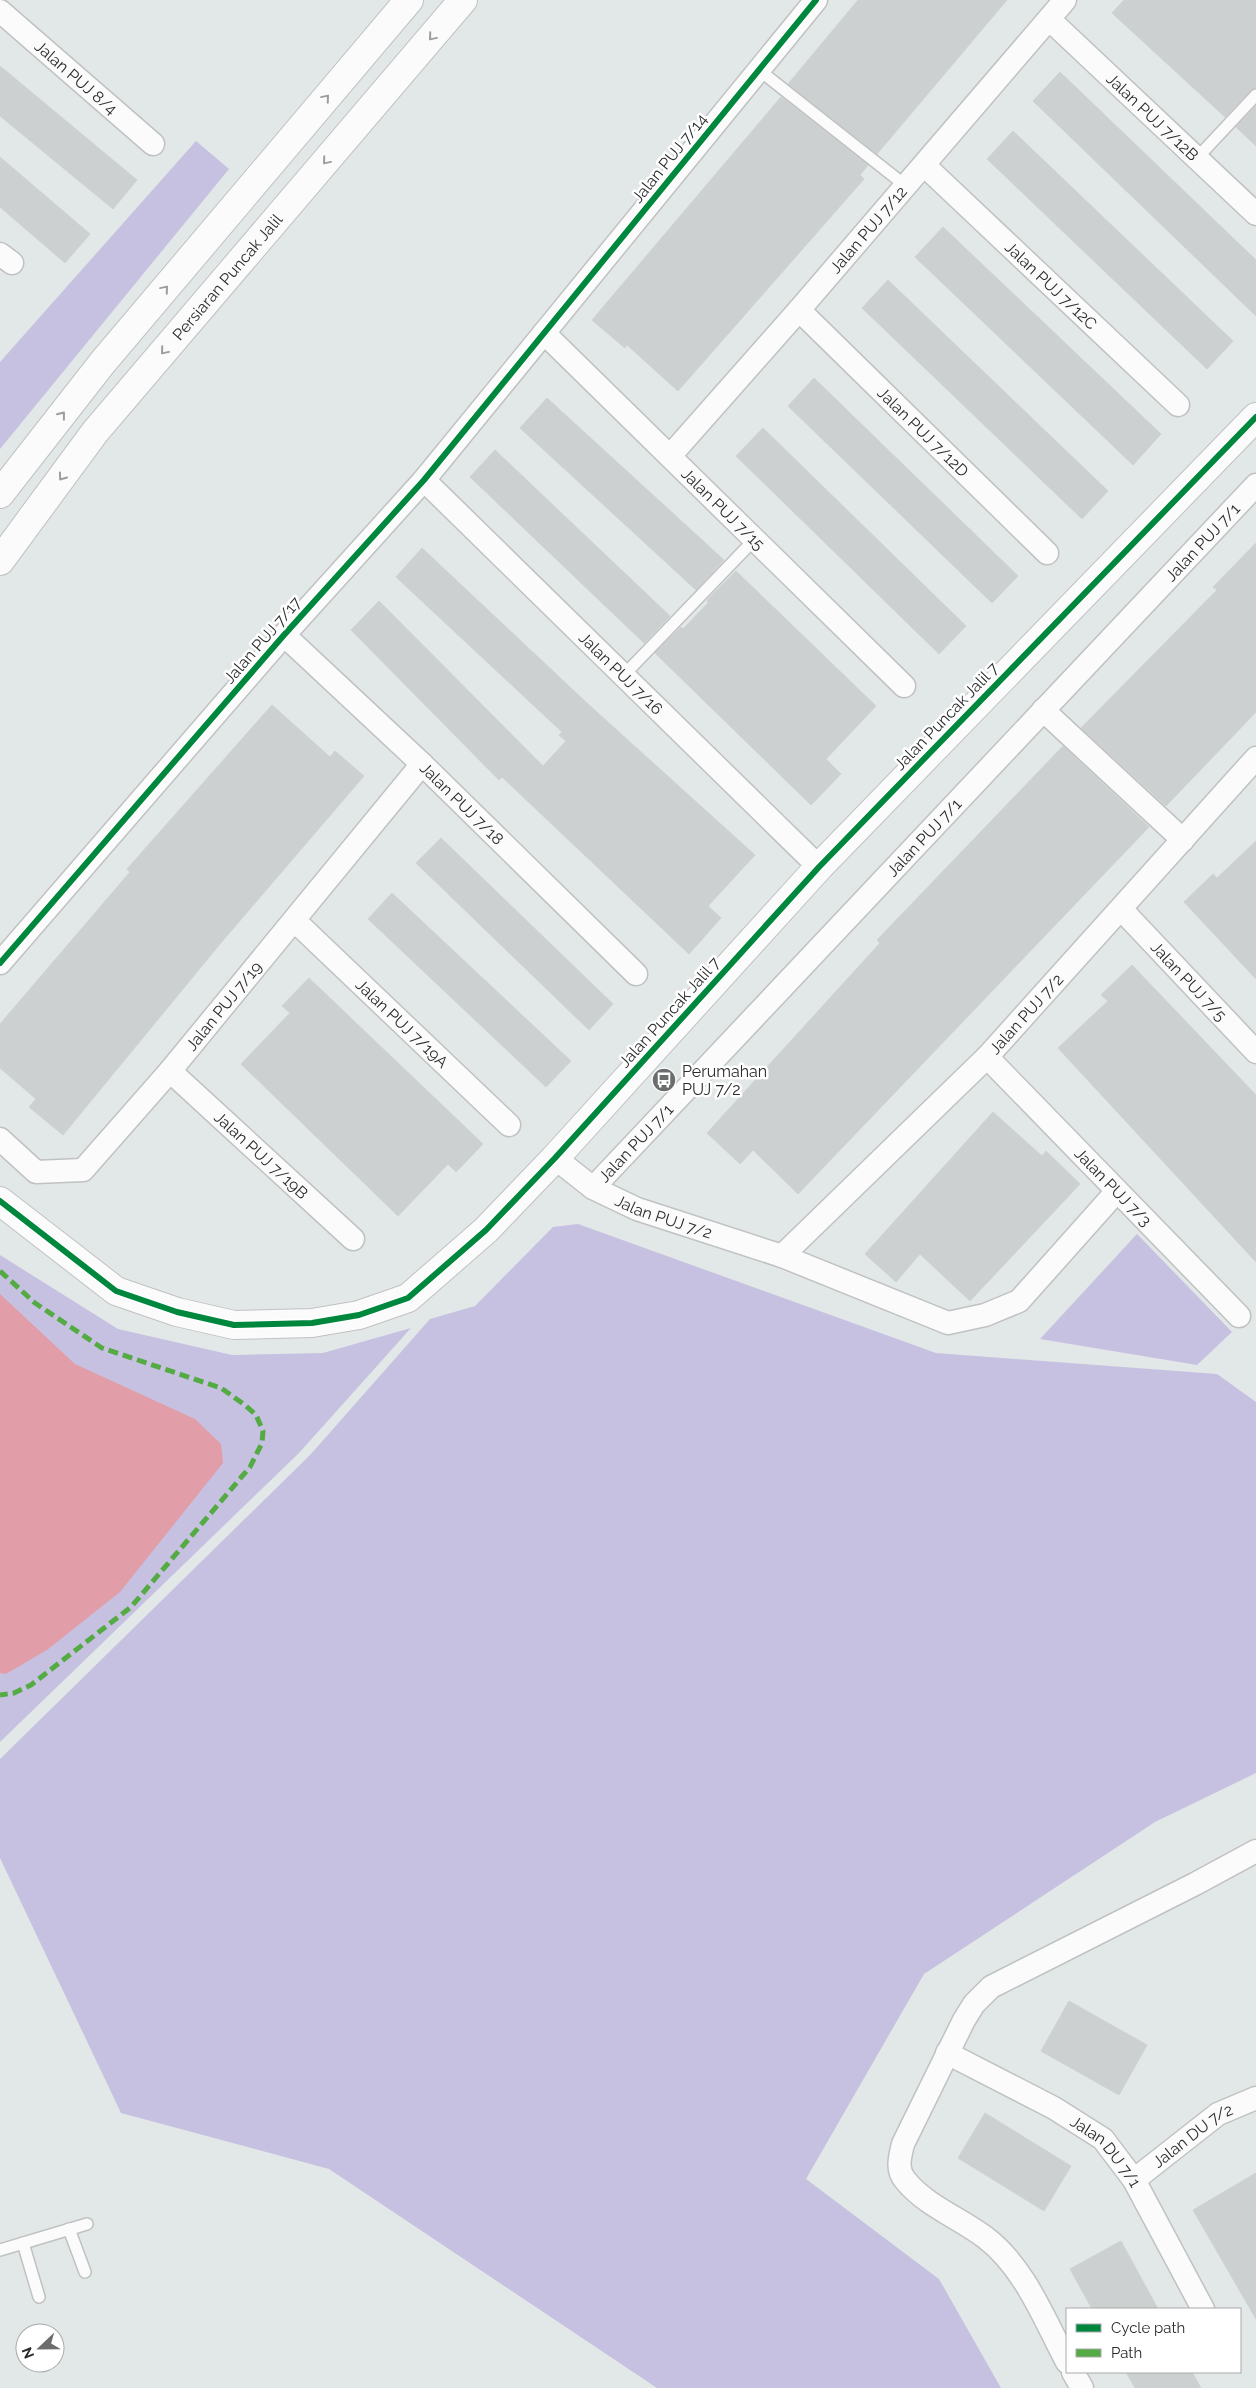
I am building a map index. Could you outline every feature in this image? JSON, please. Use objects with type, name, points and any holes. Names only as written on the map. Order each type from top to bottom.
[{"type":"street","points":[[0,494],[104,362],[409,0]]},
{"type":"street","name":"Persiaran Puncak Jalil","points":[[0,561],[96,432],[463,0]]},
{"type":"street","name":"Jalan PUJ 7/14","points":[[544,333],[816,0]]},
{"type":"street","name":"Jalan PUJ 7/12","points":[[670,456],[799,310],[1050,20],[1065,0]]},
{"type":"street","name":"Jalan PUJ 8/4","points":[[0,11],[153,144]]},
{"type":"street","name":"Jalan PUJ 7/12B","points":[[1050,20],[1256,214]]},
{"type":"street","name":"Jalan PUJ 7/12C","points":[[924,165],[1178,405]]},
{"type":"street","name":"Jalan PUJ 7/12D","points":[[799,310],[1048,553]]},
{"type":"street","name":"Jalan PUJ 7/15","points":[[544,333],[904,686]]},
{"type":"street","name":"Jalan PUJ 7/17","points":[[0,963],[284,635],[424,480],[544,333]]},
{"type":"street","name":"Jalan Puncak Jalil 7","points":[[0,1201],[116,1291],[177,1312],[234,1325],[312,1323],[359,1315],[408,1298],[486,1230],[555,1158],[819,867],[1256,418]]},
{"type":"street","name":"Jalan PUJ 7/16","points":[[424,480],[819,867]]},
{"type":"street","name":"Jalan PUJ 7/1","points":[[593,1188],[1256,485]]},
{"type":"street","name":"Jalan PUJ 7/18","points":[[284,635],[422,764],[636,974]]},
{"type":"street","points":[[1043,710],[1183,840]]},
{"type":"street","name":"Jalan PUJ 7/19","points":[[0,1140],[36,1172],[83,1170],[170,1071],[422,764]]},
{"type":"street","name":"Jalan PUJ 7/2","points":[[782,1256],[987,1057],[1183,840],[1253,767]]},
{"type":"street","name":"Jalan PUJ 7/5","points":[[1121,910],[1256,1052]]},
{"type":"street","name":"Jalan PUJ 7/19A","points":[[295,921],[509,1125]]},
{"type":"street","name":"Jalan PUJ 7/3","points":[[987,1057],[1239,1316]]},
{"type":"street","name":"Jalan PUJ 7/19B","points":[[170,1071],[353,1239]]},
{"type":"street","name":"Jalan PUJ 7/2","points":[[555,1158],[593,1188],[637,1209],[782,1256],[948,1323],[985,1315],[1019,1301],[1117,1191]]},
{"type":"street","points":[[1066,2360],[1018,2272],[1006,2257],[986,2238],[918,2192],[900,2172],[899,2162],[904,2144],[964,2020],[974,2004],[991,1987],[1196,1884],[1256,1851]]},
{"type":"street","name":"Jalan DU 7/1","points":[[947,2053],[1054,2108],[1103,2139],[1134,2180],[1202,2308]]},
{"type":"street","name":"Jalan DU 7/2","points":[[1134,2180],[1218,2114],[1256,2098]]},
{"type":"street","points":[[1074,2373],[1082,2388]]},
{"type":"lane","points":[[759,70],[906,186]]},
{"type":"lane","points":[[1197,158],[1256,95]]},
{"type":"lane","points":[[623,676],[754,540]]},
{"type":"lane","points":[[0,2250],[87,2224]]},
{"type":"lane","points":[[69,2229],[85,2272]]},
{"type":"lane","points":[[22,2243],[38,2297]]},
{"type":"shaded area","points":[[196,141],[229,169],[0,449],[0,362]]},
{"type":"shaded area","points":[[578,1224],[936,1353],[1217,1374],[1256,1402],[1256,1773],[1155,1822],[924,1974],[806,2179],[939,2279],[1001,2388],[657,2388],[329,2169],[121,2113],[0,1858],[0,1759],[311,1454],[430,1319],[475,1306],[553,1227]]},
{"type":"shaded area","points":[[1137,1234],[1232,1332],[1197,1365],[1040,1339]]},
{"type":"shaded area","points":[[0,1255],[118,1329],[232,1355],[323,1353],[411,1328],[299,1453],[0,1742]]},
{"type":"shaded area","points":[[0,1294],[75,1364],[195,1419],[221,1444],[223,1463],[120,1592],[47,1650],[6,1674],[0,1673]]},
{"type":"building","points":[[858,0],[1007,0],[877,154],[788,84]]},
{"type":"building","points":[[1124,0],[1256,0],[1256,88],[1251,90],[1225,117],[1112,13]]},
{"type":"building","points":[[0,66],[137,180],[113,209],[0,116]]},
{"type":"building","points":[[1060,72],[1256,260],[1256,316],[1033,101]]},
{"type":"building","points":[[781,97],[868,165],[860,175],[864,179],[678,391],[627,345],[625,348],[592,320]]},
{"type":"building","points":[[1256,106],[1256,146],[1236,127]]},
{"type":"building","points":[[1013,131],[1233,341],[1207,369],[987,159]]},
{"type":"building","points":[[0,157],[90,234],[65,263],[0,207]]},
{"type":"building","points":[[943,227],[1161,434],[1133,465],[915,257]]},
{"type":"building","points":[[888,280],[1108,491],[1082,519],[862,308]]},
{"type":"building","points":[[814,378],[1018,576],[992,603],[788,406]]},
{"type":"building","points":[[547,398],[724,560],[696,590],[520,428]]},
{"type":"building","points":[[763,428],[966,626],[939,654],[736,456]]},
{"type":"building","points":[[495,450],[670,616],[644,643],[470,477]]},
{"type":"building","points":[[1256,543],[1256,712],[1166,806],[1081,728],[1217,590],[1213,587]]},
{"type":"building","points":[[422,548],[588,704],[755,855],[708,906],[721,918],[689,954],[502,777],[499,780],[351,630],[379,601],[543,766],[566,741],[559,735],[562,732],[396,577]]},
{"type":"building","points":[[736,571],[876,706],[826,759],[841,774],[811,805],[655,653],[681,627],[683,629],[708,603],[707,600]]},
{"type":"building","points":[[272,705],[330,757],[335,751],[364,776],[220,944],[63,1135],[29,1107],[36,1099],[0,1068],[0,1024],[130,872],[127,869]]},
{"type":"building","points":[[1063,746],[1149,827],[798,1194],[753,1150],[740,1164],[707,1133],[880,943],[877,940]]},
{"type":"building","points":[[441,838],[613,1004],[589,1030],[416,863]]},
{"type":"building","points":[[1256,841],[1256,979],[1184,902],[1213,874],[1217,878]]},
{"type":"building","points":[[392,893],[571,1061],[546,1087],[368,919]]},
{"type":"building","points":[[1132,965],[1256,1095],[1256,1262],[1058,1048],[1108,1001],[1101,995]]},
{"type":"building","points":[[309,978],[483,1144],[456,1172],[448,1164],[398,1216],[241,1064],[290,1013],[282,1006]]},
{"type":"building","points":[[993,1112],[1042,1156],[1046,1151],[1080,1184],[970,1301],[920,1254],[896,1282],[865,1254]]},
{"type":"building","points":[[1069,2001],[1147,2045],[1119,2095],[1041,2051]]},
{"type":"building","points":[[985,2113],[1071,2166],[1044,2211],[958,2158]]},
{"type":"building","points":[[1256,2173],[1256,2319],[1193,2210]]},
{"type":"building","points":[[1121,2241],[1157,2308],[1091,2308],[1070,2269]]},
{"type":"building","points":[[1127,2373],[1193,2373],[1201,2388],[1135,2388]]},
{"type":"marked path","points":[[0,1271],[35,1303],[102,1348],[221,1388],[256,1415],[263,1431],[262,1443],[250,1467],[131,1607],[31,1685],[14,1693],[0,1695]]},
{"type":"cycle path","points":[[0,963],[284,635],[424,480],[816,0]]},
{"type":"cycle path","points":[[0,1201],[116,1291],[177,1312],[234,1325],[312,1323],[359,1315],[408,1298],[486,1230],[555,1158],[819,867],[1256,417]]},
{"type":"place","name":"Perumahan PUJ 7/2","points":[[664,1080]]}]
